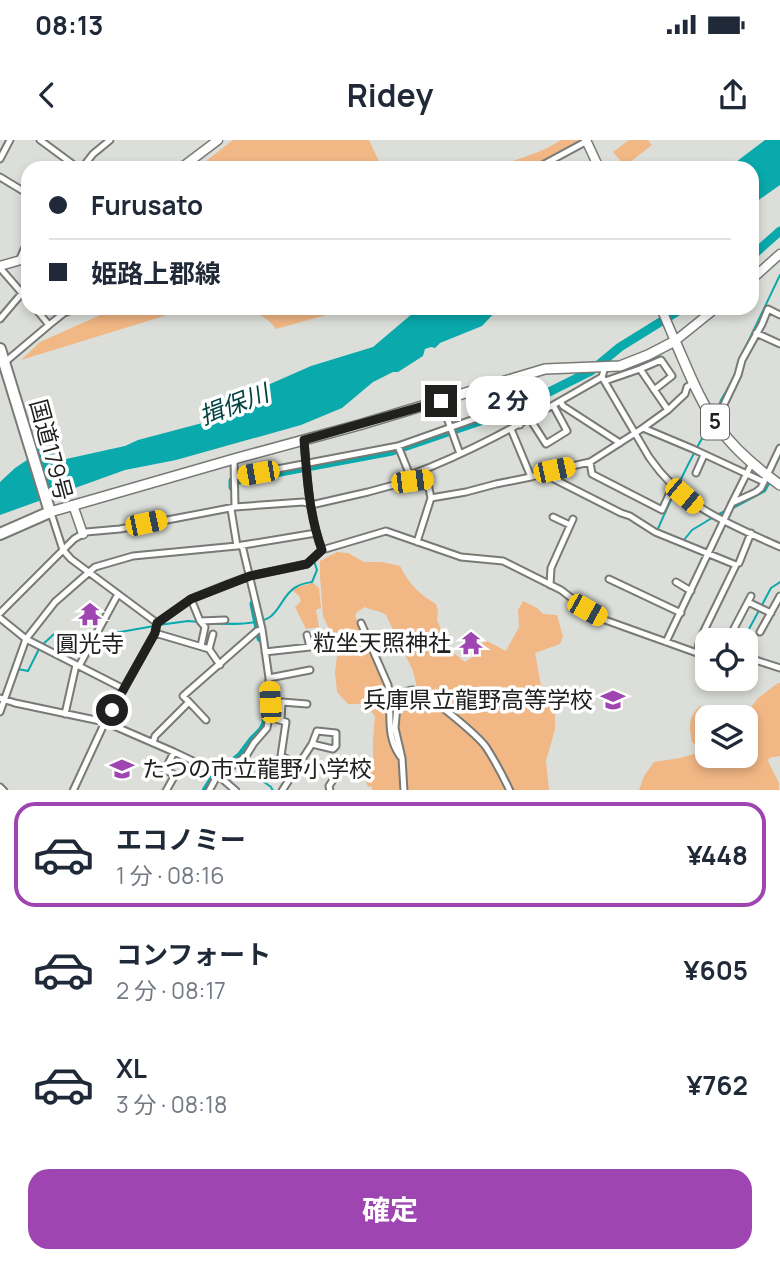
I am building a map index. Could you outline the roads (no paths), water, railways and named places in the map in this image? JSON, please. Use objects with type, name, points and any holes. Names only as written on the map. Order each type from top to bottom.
[{"type":"highway","name":"国道179号","points":[[0,349],[49,508],[0,534]]},
{"type":"main road","points":[[49,508],[73,505],[545,369],[620,366],[675,341]]},
{"type":"main road","name":"5","points":[[675,341],[714,421],[738,451],[766,479],[780,485]]},
{"type":"street","points":[[0,159],[2,146],[10,140]]},
{"type":"street","points":[[40,140],[68,161]]},
{"type":"street","points":[[84,161],[110,140]]},
{"type":"street","points":[[190,161],[218,140]]},
{"type":"street","points":[[550,161],[587,142],[596,161]]},
{"type":"street","points":[[0,177],[21,190]]},
{"type":"street","points":[[759,273],[780,254]]},
{"type":"street","points":[[21,260],[0,267],[21,291]]},
{"type":"street","points":[[0,319],[21,293]]},
{"type":"street","points":[[714,421],[768,309],[780,314]]},
{"type":"street","points":[[41,315],[49,325]]},
{"type":"street","points":[[5,364],[59,315]]},
{"type":"street","points":[[664,315],[675,341],[707,315]]},
{"type":"street","points":[[756,333],[780,344]]},
{"type":"street","points":[[124,689],[26,639],[0,615],[63,550],[86,532],[233,508],[303,502],[311,504],[411,478],[520,425],[603,379],[662,360],[672,376],[654,390]]},
{"type":"street","points":[[605,367],[603,379],[634,434],[657,469],[673,486],[695,505],[723,521],[780,547]]},
{"type":"street","points":[[640,369],[668,410]]},
{"type":"street","points":[[501,383],[520,425]]},
{"type":"street","points":[[431,498],[590,462],[668,410],[685,394],[687,387],[694,383]]},
{"type":"street","points":[[235,480],[306,467],[452,431],[512,409],[543,391]]},
{"type":"street","points":[[441,401],[460,454]]},
{"type":"street","points":[[560,401],[620,443]]},
{"type":"street","points":[[530,419],[546,444],[567,431],[553,405]]},
{"type":"street","points":[[643,428],[746,474],[766,479]]},
{"type":"street","points":[[511,429],[531,477]]},
{"type":"street","points":[[304,440],[311,504],[322,550]]},
{"type":"street","points":[[398,446],[411,478]]},
{"type":"street","points":[[732,503],[756,492],[766,479],[780,448]]},
{"type":"street","points":[[696,473],[704,455]]},
{"type":"street","points":[[209,790],[218,774],[243,758],[267,727],[269,718],[269,678],[262,629],[250,576],[239,545],[233,508],[234,459]]},
{"type":"street","points":[[590,462],[592,474],[662,510],[673,486]]},
{"type":"street","points":[[666,642],[752,463]]},
{"type":"street","points":[[549,471],[551,477],[630,516],[655,532],[736,565],[705,628]]},
{"type":"street","points":[[411,478],[427,479],[431,498],[417,542]]},
{"type":"street","points":[[73,505],[83,534]]},
{"type":"street","points":[[49,508],[63,550],[71,559],[157,623]]},
{"type":"street","points":[[550,584],[551,568],[571,522],[554,517]]},
{"type":"street","points":[[73,790],[106,722],[155,633],[157,623],[191,599],[250,576],[307,564],[322,550],[386,531],[461,556],[503,561],[561,590],[606,621],[695,652]]},
{"type":"street","points":[[0,712],[26,639],[55,602],[95,567],[133,556],[239,545],[316,533]]},
{"type":"street","points":[[739,564],[751,534]]},
{"type":"street","points":[[609,579],[681,613]]},
{"type":"street","points":[[676,582],[691,591]]},
{"type":"street","points":[[65,714],[78,665],[118,594]]},
{"type":"street","points":[[760,632],[780,596]]},
{"type":"street","points":[[191,599],[205,627],[201,646]]},
{"type":"street","points":[[734,628],[750,599],[771,613]]},
{"type":"street","points":[[200,621],[225,620]]},
{"type":"street","points":[[361,623],[388,685],[389,728],[397,754],[402,758]]},
{"type":"street","points":[[206,720],[183,696],[262,629]]},
{"type":"street","points":[[155,633],[209,649],[220,665]]},
{"type":"street","points":[[209,649],[213,634]]},
{"type":"street","points":[[265,652],[310,647],[307,635]]},
{"type":"street","points":[[758,661],[780,668]]},
{"type":"street","points":[[269,678],[310,670]]},
{"type":"street","points":[[404,790],[402,758],[395,728],[398,695],[409,690],[416,690],[440,706],[479,739],[510,790]]},
{"type":"street","points":[[5,700],[106,722],[218,774],[236,790]]},
{"type":"street","points":[[153,743],[155,736],[189,702]]},
{"type":"street","points":[[281,720],[282,702],[307,704]]},
{"type":"street","points":[[269,718],[286,722],[281,756],[299,764]]},
{"type":"street","points":[[286,789],[317,731],[336,733],[336,746],[333,749],[312,744]]},
{"type":"street","points":[[166,790],[175,775],[165,770],[174,752]]},
{"type":"street","points":[[330,790],[329,786],[343,765]]},
{"type":"street","points":[[0,787],[4,790]]},
{"type":"water","points":[[765,140],[780,140],[780,185],[759,200],[759,161],[737,161]]},
{"type":"water","name":"揖保川","points":[[411,315],[492,315],[482,326],[440,343],[435,348],[425,349],[423,356],[398,372],[373,382],[342,408],[301,425],[176,460],[125,470],[0,515],[0,482],[36,454],[35,450],[51,445],[49,449],[58,449],[48,456],[48,463],[125,446],[138,440],[240,413],[229,408],[230,405],[219,402],[240,400],[249,390],[261,388],[311,366],[373,347]]},
{"type":"waterway","points":[[759,250],[780,231]]},
{"type":"waterway","points":[[715,417],[780,275]]},
{"type":"waterway","points":[[233,487],[233,481],[392,451],[515,409],[591,371],[620,347],[672,315]]},
{"type":"waterway","points":[[659,531],[676,490],[710,424]]},
{"type":"waterway","points":[[771,473],[780,456]]},
{"type":"waterway","points":[[733,508],[765,491],[770,482]]},
{"type":"waterway","points":[[717,515],[727,510]]},
{"type":"waterway","points":[[664,533],[684,540],[692,530],[712,518]]},
{"type":"waterway","points":[[208,623],[249,623],[270,617],[292,590],[312,582],[317,570],[315,559]]},
{"type":"waterway","points":[[750,628],[771,588],[780,582]]},
{"type":"waterway","points":[[254,604],[261,638]]},
{"type":"waterway","points":[[589,614],[606,623],[688,653]]},
{"type":"waterway","points":[[159,625],[199,622]]},
{"type":"waterway","points":[[98,636],[154,626]]},
{"type":"waterway","points":[[18,669],[28,671],[40,647],[54,634],[65,639],[80,633],[92,634]]},
{"type":"waterway","points":[[7,699],[15,678]]},
{"type":"waterway","points":[[207,790],[215,777],[241,756],[262,731],[266,724],[267,704]]},
{"type":"waterway","points":[[241,756],[257,777],[272,790]]},
{"type":"place","name":"圓光寺","points":[[90,614]]},
{"type":"place","name":"粒坐天照神社","points":[[471,643]]},
{"type":"place","name":"兵庫県立龍野高等学校","points":[[613,700]]},
{"type":"place","name":"たつの市立龍野小学校","points":[[122,769]]}]
